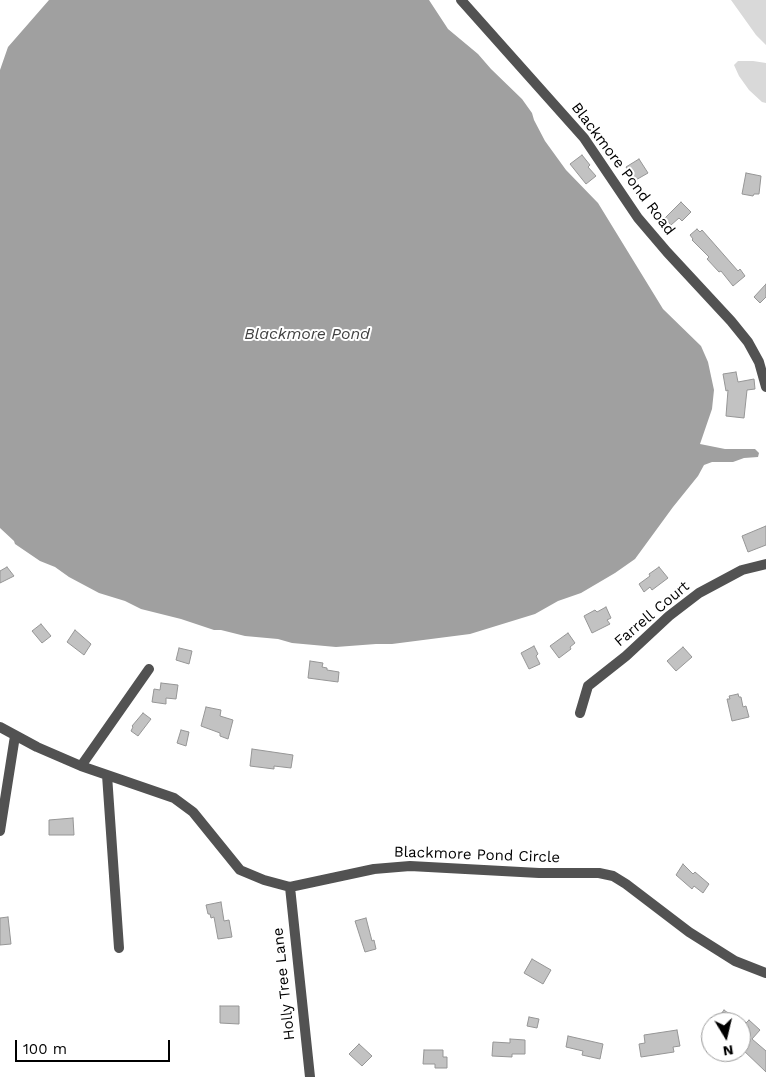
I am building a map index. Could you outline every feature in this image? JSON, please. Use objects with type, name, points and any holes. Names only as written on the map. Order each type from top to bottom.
[{"type":"street","name":"Blackmore Pond Road","points":[[461,0],[584,138],[638,218],[748,342],[759,362],[766,387]]},
{"type":"street","name":"Farrell Court","points":[[580,713],[588,686],[626,656],[669,616],[699,593],[742,570],[766,564]]},
{"type":"street","points":[[81,766],[149,669]]},
{"type":"street","name":"Blackmore Pond Circle","points":[[0,727],[15,736],[81,766],[174,798],[193,812],[240,870],[264,880],[290,887],[374,869],[410,866],[539,873],[599,873],[613,876],[626,884],[689,932],[735,960],[766,973]]},
{"type":"street","points":[[0,831],[15,736]]},
{"type":"street","points":[[106,775],[119,948]]},
{"type":"street","name":"Holly Tree Lane","points":[[290,887],[310,1077]]},
{"type":"shaded area","points":[[731,0],[766,0],[766,45],[756,35]]},
{"type":"shaded area","points":[[738,61],[766,63],[766,103],[762,102],[749,90],[739,76],[734,65]]},
{"type":"water","name":"Blackmore Pond","points":[[49,0],[429,0],[448,29],[478,54],[522,99],[532,113],[545,141],[566,170],[598,203],[663,309],[701,346],[708,362],[714,390],[712,409],[700,444],[725,449],[755,449],[759,453],[758,457],[744,458],[733,462],[712,462],[704,465],[698,476],[635,559],[615,573],[581,593],[558,601],[535,614],[470,634],[392,644],[336,647],[245,636],[214,630],[141,609],[125,601],[99,593],[55,567],[40,561],[15,544],[0,528],[0,70],[8,47]]},
{"type":"building","points":[[582,155],[590,165],[588,167],[596,176],[586,184],[570,164]]},
{"type":"building","points":[[639,159],[648,173],[634,181],[626,167]]},
{"type":"building","points":[[746,173],[761,176],[759,194],[754,194],[753,196],[742,194]]},
{"type":"building","points":[[681,202],[691,212],[682,221],[679,218],[671,225],[665,218]]},
{"type":"building","points":[[697,229],[700,232],[702,230],[738,271],[740,269],[745,276],[733,286],[692,240],[690,235]]},
{"type":"building","points":[[766,284],[766,297],[760,303],[754,297]]},
{"type":"building","points":[[736,372],[738,382],[754,379],[755,389],[747,390],[744,418],[726,416],[728,390],[726,391],[723,374]]},
{"type":"building","points":[[766,526],[766,545],[748,552],[742,536]]},
{"type":"building","points":[[7,567],[14,576],[0,583],[0,571]]},
{"type":"building","points":[[659,567],[668,578],[652,590],[650,587],[644,592],[639,584]]},
{"type":"building","points":[[606,607],[611,618],[607,620],[610,624],[592,633],[584,616]]},
{"type":"building","points":[[41,624],[51,636],[42,643],[32,631]]},
{"type":"building","points":[[75,630],[91,644],[84,655],[67,642]]},
{"type":"building","points":[[568,633],[575,643],[570,647],[571,649],[559,658],[550,646]]},
{"type":"building","points":[[534,646],[540,664],[529,669],[521,653]]},
{"type":"building","points":[[683,647],[692,657],[676,671],[667,661]]},
{"type":"building","points":[[179,648],[192,651],[189,664],[176,660]]},
{"type":"building","points":[[310,661],[323,663],[322,667],[327,668],[327,670],[339,672],[338,682],[308,678]]},
{"type":"building","points":[[161,683],[178,685],[176,699],[166,698],[166,704],[152,702],[154,689],[160,690]]},
{"type":"building","points":[[738,694],[741,697],[743,707],[746,706],[749,717],[732,721],[727,699],[730,699],[729,696]]},
{"type":"building","points":[[206,707],[221,710],[220,716],[233,720],[228,739],[220,736],[220,733],[201,726]]},
{"type":"building","points":[[143,713],[151,719],[138,736],[131,731],[132,726]]},
{"type":"building","points":[[181,730],[189,732],[186,746],[177,743]]},
{"type":"building","points":[[252,749],[293,755],[291,768],[274,766],[274,769],[250,766]]},
{"type":"building","points":[[73,818],[74,835],[49,835],[49,820]]},
{"type":"building","points":[[683,864],[693,874],[695,872],[709,884],[703,893],[694,886],[692,889],[676,875]]},
{"type":"building","points":[[221,902],[224,921],[229,920],[232,937],[218,939],[214,917],[211,918],[210,914],[208,914],[206,905]]},
{"type":"building","points":[[8,917],[11,944],[0,945],[0,918]]},
{"type":"building","points":[[366,918],[376,949],[365,952],[355,921]]},
{"type":"building","points":[[532,959],[551,970],[543,984],[524,973]]},
{"type":"building","points":[[220,1006],[239,1006],[239,1024],[220,1023]]},
{"type":"building","points":[[529,1017],[539,1019],[537,1028],[527,1026]]},
{"type":"building","points":[[751,1022],[760,1030],[752,1039],[766,1051],[766,1072],[751,1058]]},
{"type":"building","points":[[677,1030],[680,1046],[673,1047],[674,1052],[641,1057],[639,1044],[645,1043],[644,1035]]},
{"type":"building","points":[[568,1036],[603,1044],[600,1059],[582,1055],[583,1051],[566,1047]]},
{"type":"building","points":[[510,1039],[525,1040],[525,1054],[512,1054],[512,1057],[492,1056],[493,1042],[510,1043]]},
{"type":"building","points":[[359,1044],[372,1056],[362,1066],[349,1054]]},
{"type":"building","points":[[424,1050],[443,1050],[443,1057],[447,1057],[447,1068],[435,1068],[435,1064],[423,1064]]}]
